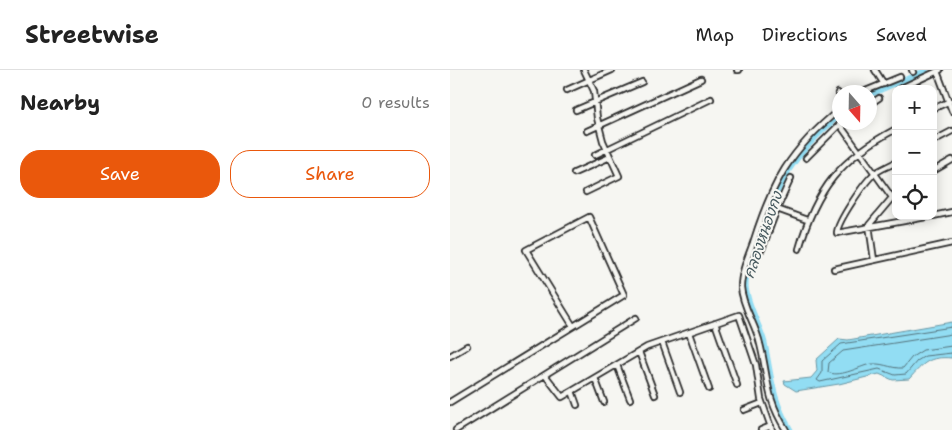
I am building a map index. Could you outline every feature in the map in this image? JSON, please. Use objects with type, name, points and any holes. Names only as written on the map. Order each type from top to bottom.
[{"type":"street","points":[[584,70],[594,92],[599,126],[606,149],[619,176],[586,192]]},
{"type":"street","points":[[567,90],[612,70]]},
{"type":"street","points":[[875,70],[884,84]]},
{"type":"street","points":[[908,85],[939,71],[951,101],[952,111]]},
{"type":"street","points":[[877,87],[900,77]]},
{"type":"street","points":[[587,131],[701,79]]},
{"type":"street","points":[[576,110],[642,82]]},
{"type":"street","points":[[595,154],[711,100]]},
{"type":"street","points":[[937,106],[951,101]]},
{"type":"street","points":[[786,430],[769,396],[761,346],[742,294],[741,280],[765,206],[782,171],[804,140],[832,116]]},
{"type":"street","points":[[806,158],[835,130]]},
{"type":"street","points":[[845,130],[874,174],[892,192]]},
{"type":"street","points":[[799,250],[807,220],[831,180],[859,150],[893,130]]},
{"type":"street","points":[[937,139],[952,131]]},
{"type":"street","points":[[574,173],[610,156]]},
{"type":"street","points":[[937,169],[952,160]]},
{"type":"street","points":[[892,164],[874,174],[836,231],[839,234],[913,220]]},
{"type":"street","points":[[762,249],[776,209],[791,178]]},
{"type":"street","points":[[874,260],[868,229],[872,219],[892,196]]},
{"type":"street","points":[[776,209],[807,220]]},
{"type":"street","points":[[937,215],[952,212]]},
{"type":"street","points":[[450,402],[624,295],[589,218],[526,250],[573,326]]},
{"type":"street","points":[[834,269],[952,242]]},
{"type":"street","points":[[545,375],[562,397],[639,352],[739,315],[756,365],[762,403],[771,428],[761,430]]},
{"type":"street","points":[[456,430],[636,318]]},
{"type":"street","points":[[715,324],[737,385]]},
{"type":"street","points":[[689,333],[710,389]]},
{"type":"street","points":[[662,342],[680,392]]},
{"type":"street","points":[[450,356],[467,346]]},
{"type":"street","points":[[639,352],[655,395]]},
{"type":"street","points":[[617,365],[630,399]]},
{"type":"street","points":[[595,378],[604,402]]},
{"type":"street","points":[[572,391],[577,405]]},
{"type":"street","points":[[744,410],[762,403]]},
{"type":"water","points":[[952,322],[952,358],[937,358],[927,362],[909,379],[893,380],[879,374],[839,384],[796,391],[785,384],[784,381],[811,378],[817,371],[816,360],[839,339],[848,340]]},
{"type":"waterway","name":"คลองหนองกง","points":[[877,92],[926,70]]},
{"type":"waterway","name":"คลองหนองกง","points":[[791,430],[776,398],[765,343],[748,299],[747,274],[772,202],[788,171],[798,157],[832,122]]}]
